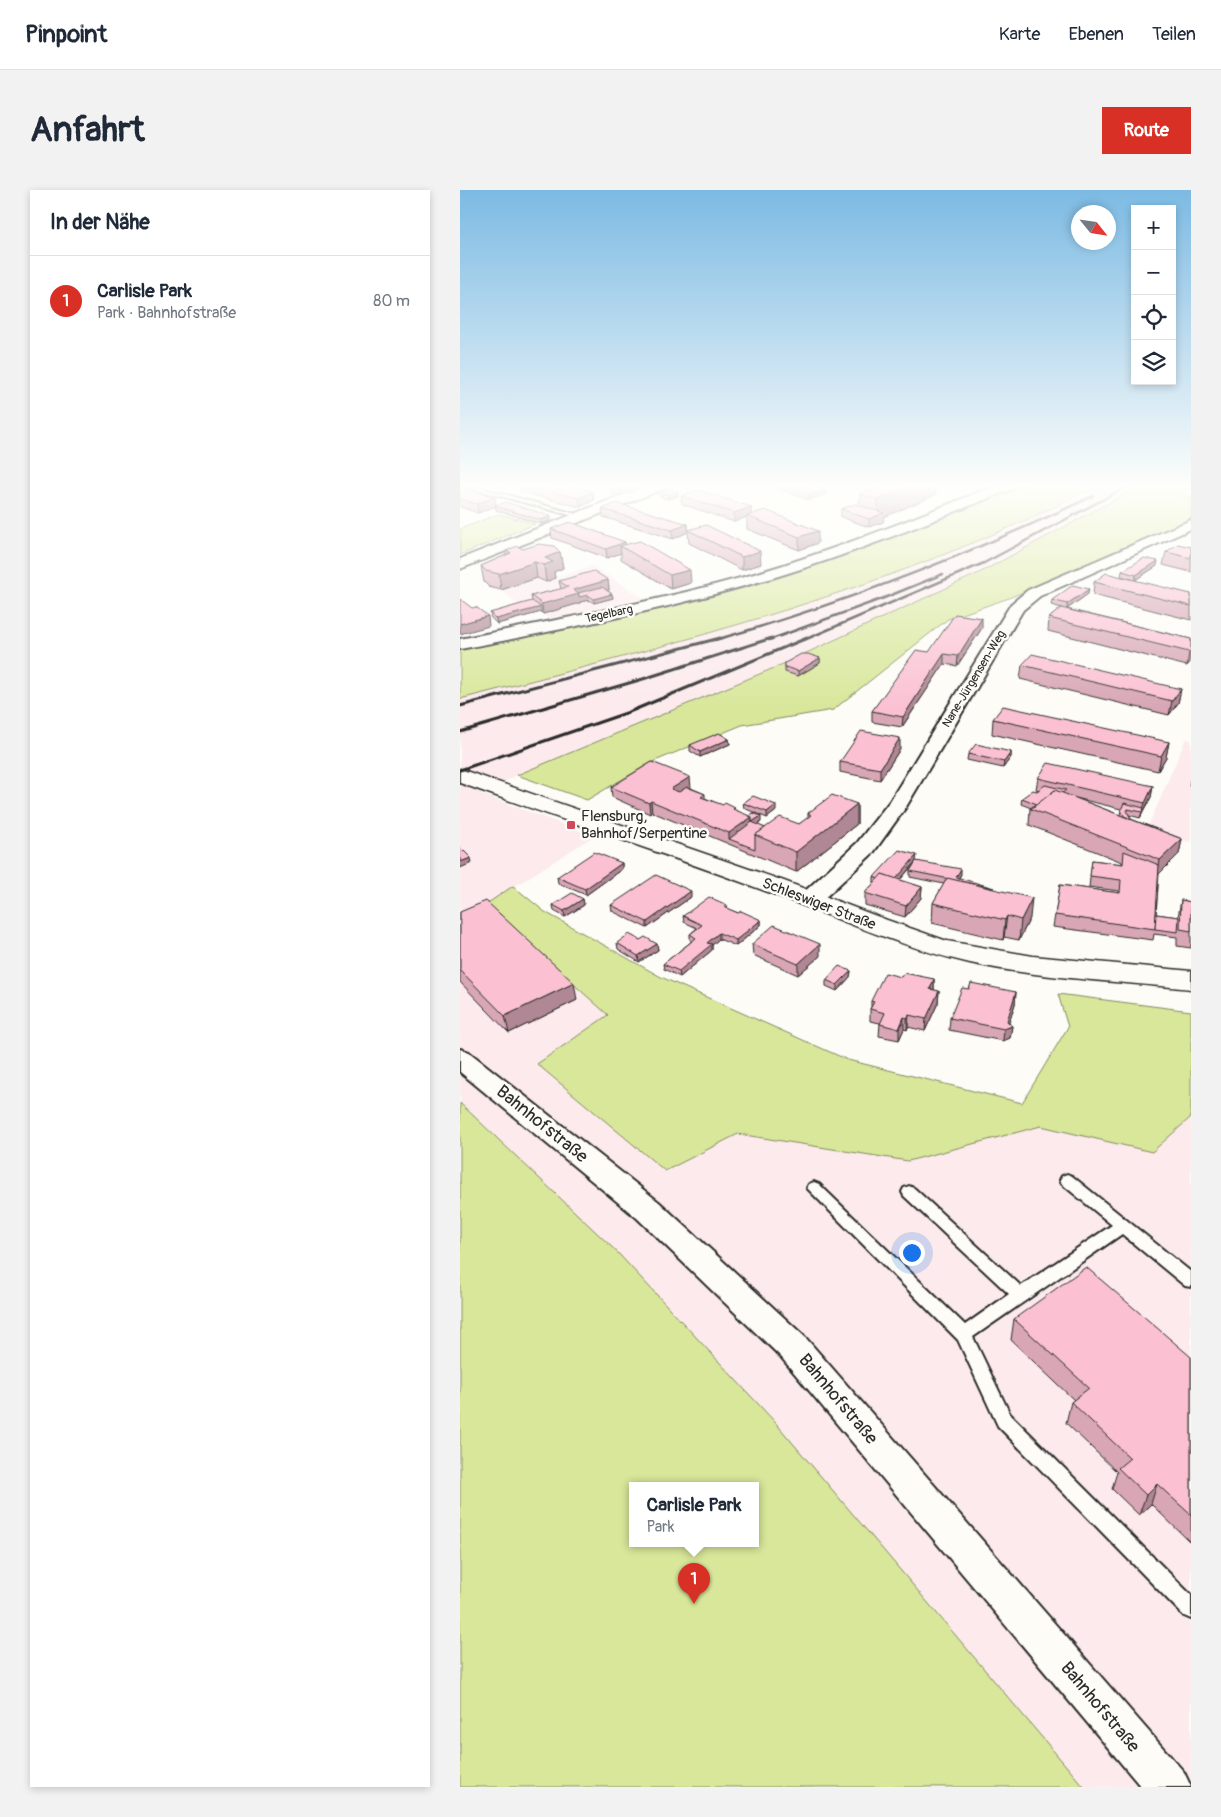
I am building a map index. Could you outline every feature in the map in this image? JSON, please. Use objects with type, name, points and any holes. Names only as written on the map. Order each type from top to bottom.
[{"type":"main road","name":"Schleswiger Straße","points":[[460,776],[570,815],[602,824],[810,899],[878,927],[941,947],[989,958],[1067,969],[1191,980]]},
{"type":"street","points":[[460,564],[472,560]]},
{"type":"street","name":"Tegelbarg","points":[[460,644],[591,618],[747,581],[813,560]]},
{"type":"street","name":"Nane-Jürgensen-Weg","points":[[810,899],[866,848],[899,803],[1017,607],[1025,600],[1055,583],[1109,560]]},
{"type":"street","name":"Bahnhofstraße","points":[[460,1058],[648,1210],[793,1347],[1168,1787]]},
{"type":"lane","points":[[1067,1180],[1191,1281]]},
{"type":"lane","points":[[814,1188],[964,1335],[1004,1420],[1191,1608]]},
{"type":"lane","points":[[909,1192],[1020,1295]]},
{"type":"lane","points":[[964,1335],[1123,1225]]},
{"type":"shaded area","points":[[929,560],[1004,560],[774,668],[517,775],[481,794],[594,836],[485,905],[608,1015],[537,1064],[665,1171],[738,1134],[908,1161],[1041,1126],[1152,1152],[1191,1117],[1191,1787],[1084,1787],[774,1421],[616,1251],[460,1102],[460,699],[708,633],[831,596]]},
{"type":"shaded area","points":[[593,566],[645,599],[549,619],[533,606],[523,609],[501,590],[537,578],[546,582]]},
{"type":"shaded area","points":[[1186,739],[1191,740],[1191,842],[1168,837],[1147,829]]},
{"type":"green space","points":[[830,560],[930,560],[786,610],[623,657],[460,699],[460,650],[719,594]]},
{"type":"green space","points":[[1004,560],[1097,560],[1009,598],[948,619],[833,710],[742,725],[650,763],[587,800],[517,775],[774,668]]},
{"type":"green space","points":[[513,886],[545,912],[661,977],[848,1060],[1022,1103],[1068,1027],[1058,994],[1191,1011],[1191,1117],[1152,1152],[1041,1126],[908,1161],[738,1134],[665,1171],[537,1064],[608,1015],[485,905]]},
{"type":"green space","points":[[460,1103],[616,1251],[774,1421],[1084,1787],[460,1787]]},
{"type":"building","points":[[496,560],[548,560],[553,562],[544,565],[535,562],[499,574],[486,571],[481,566]]},
{"type":"building","points":[[643,560],[672,560],[690,570],[670,575]]},
{"type":"building","points":[[1141,560],[1158,561],[1136,575],[1122,571]]},
{"type":"building","points":[[594,571],[608,580],[573,590],[579,594],[542,604],[531,596],[568,587],[559,581]]},
{"type":"building","points":[[1106,573],[1191,594],[1191,606],[1094,582]]},
{"type":"building","points":[[1073,585],[1089,589],[1067,604],[1052,600]]},
{"type":"building","points":[[602,587],[612,594],[594,599],[588,595],[579,597],[578,593]]},
{"type":"building","points":[[460,599],[472,608],[476,607],[488,616],[460,624]]},
{"type":"building","points":[[532,601],[541,607],[496,619],[490,613]]},
{"type":"building","points":[[1061,608],[1191,639],[1191,650],[1189,652],[1049,618]]},
{"type":"building","points":[[955,614],[982,618],[958,656],[944,654],[903,717],[872,711],[916,650],[929,652]]},
{"type":"building","points":[[801,654],[820,658],[798,671],[785,667],[785,663]]},
{"type":"building","points":[[1032,654],[1181,689],[1172,701],[1022,665]]},
{"type":"building","points":[[1003,706],[1169,742],[1161,756],[993,719]]},
{"type":"building","points":[[861,731],[900,738],[880,769],[840,762]]},
{"type":"building","points":[[719,733],[729,739],[700,752],[690,745]]},
{"type":"building","points":[[976,744],[1011,752],[1004,762],[968,754]]},
{"type":"building","points":[[652,762],[690,777],[671,789],[679,792],[687,787],[705,794],[701,797],[723,805],[725,803],[735,808],[733,809],[752,817],[729,833],[611,787]]},
{"type":"building","points":[[1048,763],[1153,786],[1145,803],[1038,778]]},
{"type":"building","points":[[1045,785],[1066,790],[1062,793],[1055,790],[1032,809],[1030,808],[1037,804],[1022,798],[1033,790],[1037,791]]},
{"type":"building","points":[[1055,790],[1182,839],[1160,860],[1031,809]]},
{"type":"building","points":[[832,795],[857,804],[796,852],[755,835],[780,817],[799,824],[811,815],[808,813]]},
{"type":"building","points":[[753,796],[776,805],[767,812],[743,803]]},
{"type":"building","points":[[1124,803],[1144,808],[1142,812],[1128,809],[1127,811],[1131,819],[1124,816],[1121,810]]},
{"type":"building","points":[[753,813],[761,816],[752,822],[752,817],[749,816]]},
{"type":"building","points":[[752,822],[765,828],[755,835],[755,849],[729,839]]},
{"type":"building","points":[[460,847],[471,858],[460,862]]},
{"type":"building","points":[[899,850],[917,855],[896,879],[882,874],[879,879],[874,877]]},
{"type":"building","points":[[1124,851],[1159,865],[1155,929],[1055,915],[1060,885],[1120,893],[1121,880],[1090,876],[1092,860],[1123,864]]},
{"type":"building","points":[[594,852],[622,863],[585,889],[557,877]]},
{"type":"building","points":[[916,861],[961,869],[956,877],[994,888],[910,871]]},
{"type":"building","points":[[882,874],[922,887],[906,906],[865,893]]},
{"type":"building","points":[[656,875],[691,891],[647,922],[611,905]]},
{"type":"building","points":[[947,878],[1032,898],[1021,920],[1007,916],[1005,920],[933,903]]},
{"type":"building","points":[[572,893],[583,899],[564,911],[553,905]]},
{"type":"building","points":[[709,897],[727,905],[724,907],[738,913],[741,911],[761,920],[736,940],[719,933],[707,943],[712,944],[679,971],[663,964],[696,938],[690,934],[702,925],[683,916]]},
{"type":"building","points":[[1181,900],[1191,902],[1191,931],[1180,929]]},
{"type":"building","points":[[486,901],[574,983],[505,1016],[460,970],[460,912]]},
{"type":"building","points":[[1156,914],[1179,917],[1178,932],[1155,929]]},
{"type":"building","points":[[774,925],[820,944],[798,964],[752,944]]},
{"type":"building","points":[[629,934],[640,940],[645,937],[657,944],[638,956],[617,943]]},
{"type":"building","points":[[839,966],[851,971],[837,985],[826,980]]},
{"type":"building","points":[[885,973],[901,977],[904,973],[934,979],[930,989],[939,991],[926,1019],[909,1015],[907,1018],[904,1017],[899,1029],[880,1024],[885,1013],[870,1009],[874,1002],[871,1001]]},
{"type":"building","points":[[971,983],[1016,992],[1007,1021],[1012,1026],[1004,1029],[950,1018],[962,988],[969,989]]},
{"type":"building","points":[[1086,1267],[1191,1357],[1191,1515],[1157,1484],[1146,1495],[1118,1468],[1130,1458],[1071,1402],[1089,1388],[1014,1319]]},
{"type":"railway","points":[[715,640],[812,610],[948,560]]},
{"type":"railway","points":[[804,640],[991,560]]},
{"type":"railway","points":[[769,640],[884,598],[943,574]]},
{"type":"railway","points":[[460,706],[720,638]]},
{"type":"railway","points":[[460,732],[643,679],[772,638]]},
{"type":"railway","points":[[460,770],[629,712],[807,638]]},
{"type":"place","name":"Flensburg, Bahnhof/Serpentine","points":[[571,825]]},
{"type":"place","name":"Carlisle Park","points":[[694,1604]]}]
